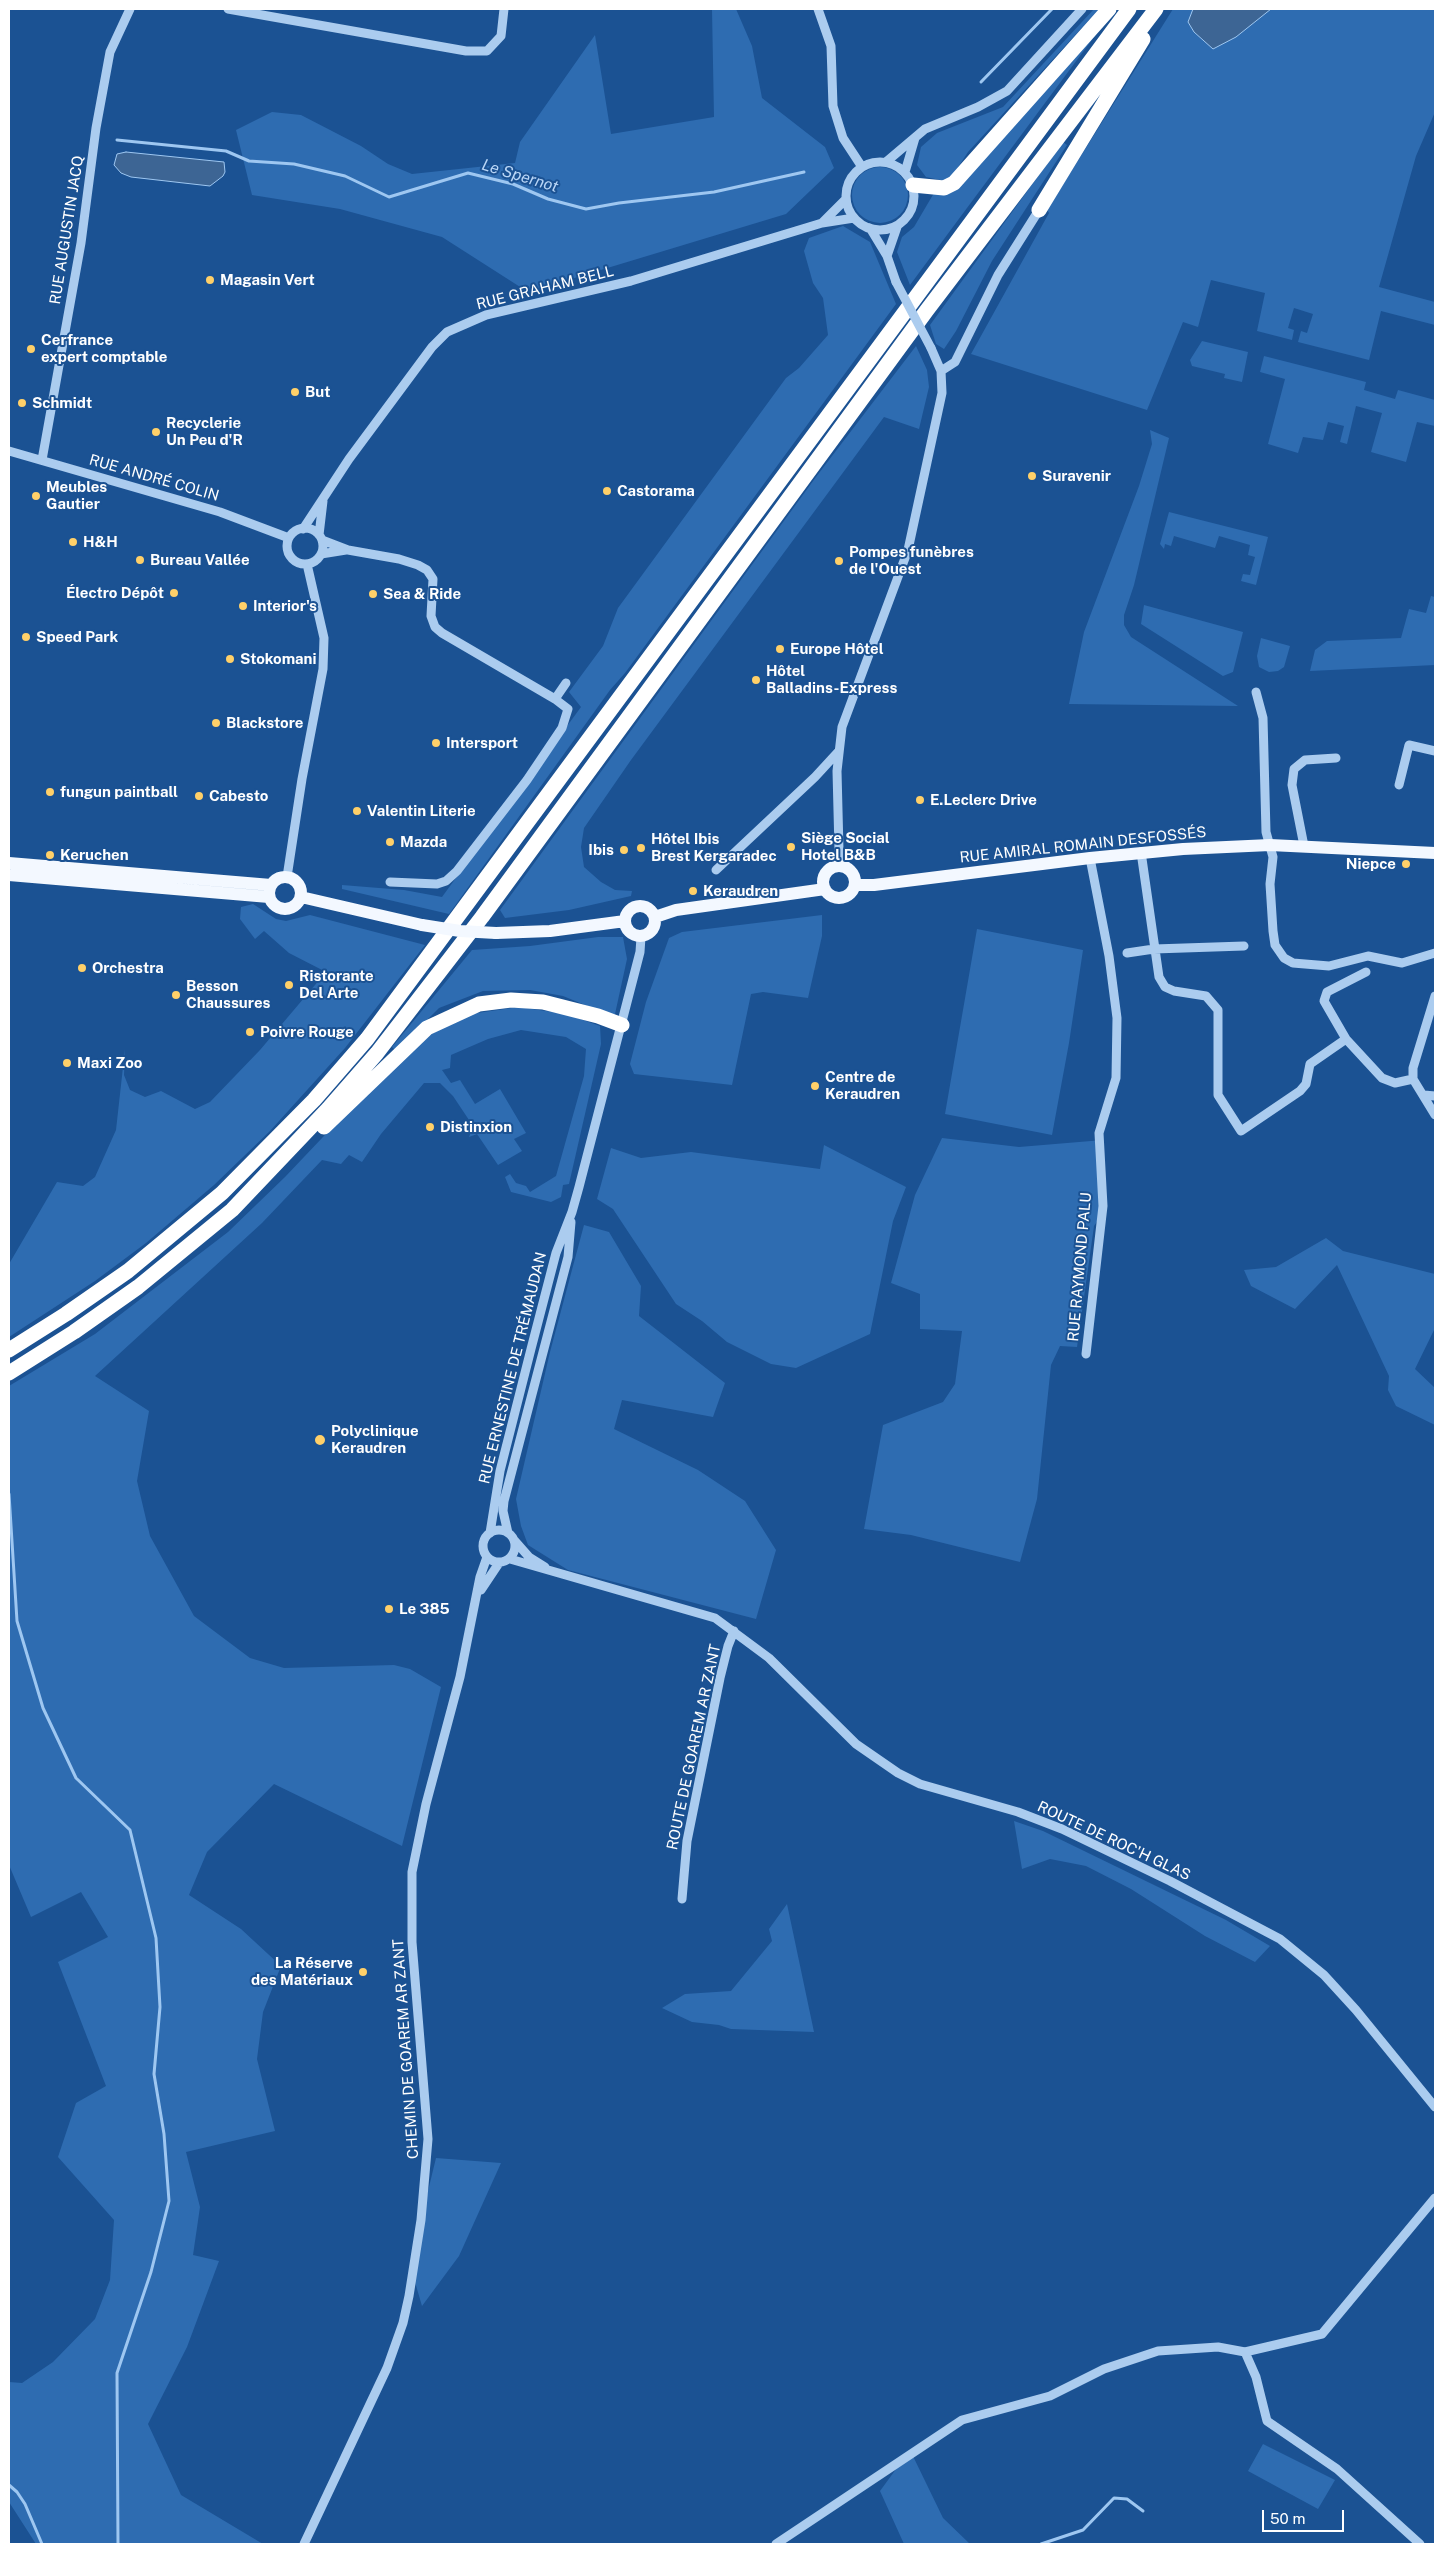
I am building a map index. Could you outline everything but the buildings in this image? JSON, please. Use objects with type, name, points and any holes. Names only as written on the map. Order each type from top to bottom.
[{"type":"highway","points":[[913,185],[944,188],[954,182],[1109,9]]},
{"type":"highway","points":[[9,1350],[66,1314],[128,1271],[222,1193],[314,1100],[367,1039],[1129,9]]},
{"type":"highway","points":[[232,1210],[328,1109],[377,1053],[442,969],[927,310],[1156,9]]},
{"type":"highway","points":[[1039,210],[1161,9]]},
{"type":"highway","points":[[9,1373],[74,1332],[138,1287],[232,1210],[326,1125],[427,1028],[479,1004],[511,1000],[543,1002],[598,1016],[622,1026]]},
{"type":"main road","name":"RUE AMIRAL ROMAIN DESFOSSÉS","points":[[855,885],[874,885],[1141,852],[1270,845],[1435,853]]},
{"type":"main road","points":[[9,863],[270,891]]},
{"type":"main road","points":[[841,867],[854,875],[855,885],[849,895],[839,898],[828,894],[825,889],[824,876],[841,867]]},
{"type":"main road","points":[[9,876],[270,891]]},
{"type":"main road","points":[[287,877],[297,882],[301,892],[295,906],[285,909],[275,906],[270,891],[277,879],[287,877]]},
{"type":"main road","points":[[655,917],[676,910],[825,889]]},
{"type":"main road","points":[[300,897],[422,925],[460,931],[496,933],[550,931],[625,922]]},
{"type":"main road","points":[[639,906],[650,909],[655,917],[654,928],[651,932],[641,937],[632,934],[625,922],[628,911],[639,906]]},
{"type":"street","name":"RUE AUGUSTIN JACQ","points":[[42,460],[81,243],[96,128],[110,52],[130,9]]},
{"type":"street","points":[[228,9],[466,51],[487,51],[501,36],[504,9]]},
{"type":"street","points":[[818,9],[831,46],[833,106],[843,138],[862,167]]},
{"type":"street","points":[[886,162],[915,138],[940,121],[978,107],[1007,91],[1082,9]]},
{"type":"street","points":[[905,172],[915,138]]},
{"type":"street","points":[[841,867],[839,850],[838,752],[848,707],[896,586],[908,550],[942,393],[940,371],[931,348],[896,282],[887,256],[870,228],[854,218],[846,199],[850,179],[862,167],[875,162],[886,162],[896,165],[905,172],[913,185],[914,202],[912,210],[897,226],[887,256]]},
{"type":"street","name":"RUE GRAHAM BELL","points":[[822,223],[846,199]]},
{"type":"street","points":[[940,371],[955,362],[998,275],[1039,210]]},
{"type":"street","name":"RUE GRAHAM BELL","points":[[303,529],[349,459],[439,338],[458,326],[486,315],[643,277],[822,223],[854,218]]},
{"type":"street","points":[[870,228],[886,229],[897,226]]},
{"type":"street","name":"RUE ANDRÉ COLIN","points":[[9,451],[220,512],[289,538]]},
{"type":"street","name":"RUE GRAHAM BELL","points":[[320,538],[324,498]]},
{"type":"street","points":[[348,550],[321,554],[313,562],[307,564],[297,562],[289,554],[289,538],[293,533],[303,529],[315,531],[320,538],[348,550],[399,559],[427,570],[434,583],[431,610],[435,627],[555,699],[568,709],[562,728],[527,780],[457,871],[446,881],[437,884],[390,882]]},
{"type":"street","points":[[320,538],[321,554]]},
{"type":"street","points":[[287,877],[300,793],[323,669],[324,638],[307,564]]},
{"type":"street","points":[[555,699],[566,683]]},
{"type":"street","points":[[1256,692],[1263,718],[1266,832],[1273,857],[1270,884],[1275,945],[1284,958],[1293,963],[1329,966],[1368,956],[1402,963],[1435,953]]},
{"type":"street","points":[[1399,786],[1409,745],[1435,752]]},
{"type":"street","points":[[716,870],[810,782],[838,752]]},
{"type":"street","points":[[1304,846],[1292,785],[1294,769],[1305,760],[1336,758]]},
{"type":"street","points":[[1141,852],[1159,978],[1165,987],[1174,991],[1206,996],[1218,1010],[1218,1095],[1241,1131],[1300,1091],[1306,1084],[1310,1064],[1346,1039]]},
{"type":"street","name":"RUE RAYMOND PALU","points":[[1086,1354],[1103,1206],[1099,1133],[1116,1078],[1117,1018],[1112,974],[1090,858]]},
{"type":"street","name":"RUE ERNESTINE DE TRÉMAUDAN","points":[[490,1533],[500,1471],[530,1349],[556,1253],[572,1212],[622,1026],[640,952],[641,937]]},
{"type":"street","points":[[1127,953],[1154,949],[1244,946]]},
{"type":"street","points":[[1366,972],[1327,992],[1324,1001],[1346,1039],[1382,1078],[1395,1083],[1413,1079]]},
{"type":"street","points":[[1435,996],[1413,1068],[1413,1079],[1435,1115]]},
{"type":"street","points":[[1424,1095],[1435,1096]]},
{"type":"street","name":"RUE ERNESTINE DE TRÉMAUDAN","points":[[511,1536],[503,1511],[504,1501],[568,1257],[572,1212]]},
{"type":"street","points":[[502,1530],[511,1536],[515,1546],[510,1558],[499,1563],[487,1557],[483,1545],[490,1533],[502,1530]]},
{"type":"street","name":"ROUTE DE ROC'H GLAS","points":[[511,1536],[529,1557],[556,1574]]},
{"type":"street","name":"CHEMIN DE GOAREM AR ZANT","points":[[304,2544],[387,2368],[403,2323],[409,2296],[421,2220],[428,2139],[412,1942],[412,1872],[424,1812],[460,1677],[487,1557]]},
{"type":"street","name":"ROUTE DE ROC'H GLAS","points":[[510,1558],[556,1574],[689,1609],[715,1618],[769,1658],[856,1744],[898,1773],[934,1790],[1018,1812],[1062,1829],[1170,1881],[1280,1939],[1324,1975],[1356,2010],[1435,2107]]},
{"type":"street","name":"CHEMIN DE GOAREM AR ZANT","points":[[477,1597],[499,1563]]},
{"type":"street","name":"ROUTE DE GOAREM AR ZANT","points":[[682,1900],[688,1831],[720,1678],[734,1631]]},
{"type":"street","points":[[776,2544],[962,2420],[1050,2396],[1104,2368],[1158,2351],[1218,2347],[1245,2352],[1322,2334],[1435,2198]]},
{"type":"street","points":[[1245,2352],[1256,2377],[1267,2421],[1337,2469],[1420,2544]]},
{"type":"shaded area","points":[[712,9],[736,9],[752,46],[762,98],[825,147],[834,168],[786,214],[528,292],[442,237],[340,209],[252,195],[236,130],[272,112],[301,115],[361,146],[388,164],[412,174],[515,163],[520,142],[595,35],[611,134],[714,117]]},
{"type":"shaded area","points":[[1094,9],[1099,9],[968,152],[953,175],[945,181],[926,177],[917,165],[921,147],[937,133],[1003,107]]},
{"type":"shaded area","points":[[1173,9],[1435,9],[1435,112],[1416,156],[1379,287],[1435,302],[1435,325],[1381,311],[1369,360],[1298,342],[1301,331],[1307,333],[1313,314],[1294,308],[1288,328],[1294,330],[1292,340],[1257,331],[1265,293],[1211,280],[1198,327],[1183,322],[1147,410],[971,354],[1049,213],[1047,210]]},
{"type":"shaded area","points":[[1193,9],[1271,9],[1236,37],[1213,49],[1194,32],[1188,22]]},
{"type":"shaded area","points":[[1097,33],[910,285],[897,252],[902,237],[914,227],[934,193]]},
{"type":"shaded area","points":[[1063,142],[1067,145],[992,261],[956,331],[944,349],[936,344],[930,325]]},
{"type":"shaded area","points":[[126,152],[224,162],[225,172],[223,176],[210,186],[131,177],[121,173],[114,165],[117,154]]},
{"type":"shaded area","points":[[880,167],[891,169],[900,175],[906,184],[908,195],[906,206],[900,215],[891,221],[880,223],[869,221],[860,215],[854,206],[852,195],[854,184],[860,175],[869,169]]},
{"type":"shaded area","points":[[843,226],[870,242],[896,304],[625,673],[610,690],[449,914],[342,889],[342,885],[404,890],[442,897],[581,707],[569,692],[603,646],[618,608],[786,378],[799,368],[828,335],[823,298],[813,283],[804,251],[809,238]]},
{"type":"shaded area","points":[[1202,341],[1248,352],[1242,382],[1224,378],[1225,374],[1192,366],[1190,360]]},
{"type":"shaded area","points":[[916,346],[927,370],[929,387],[919,429],[884,417],[631,760],[584,828],[581,847],[584,867],[601,882],[615,890],[632,891],[631,896],[569,910],[505,918],[500,910],[816,477]]},
{"type":"shaded area","points":[[1264,356],[1366,382],[1364,390],[1395,399],[1398,390],[1435,400],[1435,426],[1417,422],[1406,462],[1371,452],[1382,413],[1356,406],[1347,444],[1340,442],[1344,426],[1328,422],[1323,440],[1303,437],[1298,453],[1268,444],[1285,379],[1260,372]]},
{"type":"shaded area","points":[[1150,430],[1169,438],[1134,585],[1124,615],[1124,625],[1131,637],[1238,706],[1069,704],[1084,632],[1139,486],[1152,444]]},
{"type":"shaded area","points":[[1169,512],[1268,537],[1256,585],[1241,581],[1243,574],[1250,575],[1255,557],[1248,555],[1250,545],[1219,536],[1215,548],[1174,536],[1171,546],[1165,544],[1164,549],[1160,544]]},
{"type":"shaded area","points":[[1431,596],[1435,597],[1435,665],[1310,671],[1315,650],[1327,641],[1401,638],[1409,609],[1426,613]]},
{"type":"shaded area","points":[[1144,605],[1243,632],[1233,672],[1223,676],[1141,624]]},
{"type":"shaded area","points":[[1261,638],[1290,646],[1284,667],[1278,671],[1269,672],[1259,667],[1257,656]]},
{"type":"shaded area","points":[[253,904],[276,919],[286,921],[310,915],[425,945],[345,1048],[270,1131],[214,1185],[146,1243],[95,1281],[9,1337],[9,1264],[57,1182],[83,1186],[95,1177],[116,1130],[125,1049],[124,1075],[130,1090],[145,1097],[161,1091],[195,1109],[210,1102],[260,1050],[326,972],[289,953],[264,931],[255,939],[240,919],[241,907]]},
{"type":"shaded area","points":[[822,915],[822,936],[808,998],[763,992],[751,994],[732,1085],[634,1074],[630,1064],[646,1002],[669,938],[682,932]]},
{"type":"shaded area","points":[[977,929],[1083,950],[1069,1043],[1052,1135],[945,1114]]},
{"type":"shaded area","points":[[598,937],[623,937],[627,959],[615,1014],[607,1014],[563,996],[530,990],[483,991],[439,1008],[396,1051],[392,1047],[472,950],[530,946]]},
{"type":"shaded area","points":[[519,1007],[566,1014],[600,1026],[601,1044],[569,1184],[563,1185],[561,1197],[551,1202],[511,1192],[505,1177],[510,1174],[516,1183],[526,1186],[530,1192],[556,1176],[584,1076],[586,1049],[566,1037],[521,1030],[488,1039],[451,1055],[450,1068],[442,1070],[451,1083],[460,1080],[475,1104],[500,1089],[526,1133],[514,1139],[522,1151],[498,1165],[477,1134],[469,1137],[473,1126],[453,1096],[440,1083],[424,1083],[381,1134],[362,1162],[349,1155],[341,1164],[322,1160],[262,1223],[95,1376],[149,1411],[137,1481],[150,1536],[194,1616],[250,1658],[284,1668],[394,1665],[410,1669],[441,1687],[402,1846],[274,1784],[207,1852],[189,1895],[241,1929],[281,1966],[263,2012],[257,2059],[275,2131],[186,2152],[200,2207],[193,2255],[219,2261],[187,2347],[148,2424],[181,2495],[263,2544],[36,2544],[9,2502],[9,2382],[22,2383],[53,2362],[95,2319],[110,2280],[114,2220],[58,2157],[76,2103],[106,2086],[58,1962],[108,1937],[81,1892],[31,1917],[9,1865],[9,1386],[95,1334],[228,1232],[285,1177],[360,1098],[433,1033],[470,1014]]},
{"type":"shaded area","points":[[942,1138],[1019,1147],[1103,1140],[1105,1210],[1094,1226],[1077,1347],[1060,1346],[1051,1365],[1037,1499],[1020,1562],[911,1535],[864,1529],[883,1425],[943,1402],[955,1384],[962,1331],[920,1329],[920,1294],[891,1283],[915,1195]]},
{"type":"shaded area","points":[[824,1145],[906,1187],[893,1221],[870,1334],[796,1368],[771,1364],[727,1342],[702,1321],[676,1304],[613,1209],[597,1199],[611,1148],[641,1158],[691,1152],[820,1169]]},
{"type":"shaded area","points":[[584,1225],[609,1232],[641,1286],[639,1316],[725,1383],[713,1417],[622,1400],[614,1429],[698,1470],[745,1501],[776,1550],[756,1619],[568,1570],[528,1545],[521,1526],[516,1499],[550,1352]]},
{"type":"shaded area","points":[[1326,1238],[1343,1251],[1435,1274],[1435,1328],[1415,1369],[1435,1388],[1435,1425],[1396,1406],[1388,1390],[1389,1376],[1337,1265],[1295,1309],[1251,1286],[1244,1270],[1276,1267]]},
{"type":"shaded area","points":[[1014,1821],[1043,1831],[1226,1920],[1270,1946],[1255,1962],[1205,1936],[1131,1889],[1086,1866],[1050,1859],[1022,1869]]},
{"type":"shaded area","points":[[787,1904],[814,2032],[731,2029],[719,2025],[692,2022],[662,2008],[685,1994],[731,1991],[772,1941],[769,1929]]},
{"type":"shaded area","points":[[436,2158],[501,2163],[459,2256],[422,2306],[410,2265]]},
{"type":"shaded area","points":[[1263,2444],[1335,2480],[1318,2509],[1248,2471]]},
{"type":"shaded area","points":[[910,2450],[943,2518],[970,2544],[904,2544],[880,2491]]},
{"type":"waterway","name":"Le Spernot","points":[[981,82],[1052,9]]},
{"type":"waterway","name":"Le Spernot","points":[[117,140],[226,151],[249,161],[294,164],[345,176],[389,197],[468,173],[513,184],[548,199],[586,209],[619,203],[714,192],[804,172]]},
{"type":"waterway","points":[[9,1494],[17,1621],[43,1708],[76,1778],[130,1830],[156,1938],[160,2007],[154,2074],[164,2134],[169,2201],[151,2272],[117,2373],[118,2544]]},
{"type":"waterway","points":[[9,2485],[17,2492],[25,2504],[42,2544]]},
{"type":"waterway","points":[[1041,2544],[1083,2530],[1114,2498],[1127,2499],[1143,2511]]},
{"type":"place","name":"Magasin Vert","points":[[210,280]]},
{"type":"place","name":"Cerfrance expert comptable","points":[[31,349]]},
{"type":"place","name":"But","points":[[295,392]]},
{"type":"place","name":"Schmidt","points":[[22,403]]},
{"type":"place","name":"Recyclerie Un Peu d'R","points":[[156,432]]},
{"type":"place","name":"Suravenir","points":[[1032,476]]},
{"type":"place","name":"Castorama","points":[[607,491]]},
{"type":"place","name":"Meubles Gautier","points":[[36,496]]},
{"type":"place","name":"H&H","points":[[73,542]]},
{"type":"place","name":"Bureau Vallée","points":[[140,560]]},
{"type":"place","name":"Pompes funèbres de l'Ouest","points":[[839,561]]},
{"type":"place","name":"Électro Dépôt","points":[[174,593]]},
{"type":"place","name":"Sea & Ride","points":[[373,594]]},
{"type":"place","name":"Interior's","points":[[243,606]]},
{"type":"place","name":"Speed Park","points":[[26,637]]},
{"type":"place","name":"Europe Hôtel","points":[[780,649]]},
{"type":"place","name":"Stokomani","points":[[230,659]]},
{"type":"place","name":"Hôtel Balladins-Express","points":[[756,680]]},
{"type":"place","name":"Blackstore","points":[[216,723]]},
{"type":"place","name":"Intersport","points":[[436,743]]},
{"type":"place","name":"fungun paintball","points":[[50,792]]},
{"type":"place","name":"Cabesto","points":[[199,796]]},
{"type":"place","name":"E.Leclerc Drive","points":[[920,800]]},
{"type":"place","name":"Valentin Literie","points":[[357,811]]},
{"type":"place","name":"Mazda","points":[[390,842]]},
{"type":"place","name":"Siège Social Hotel B&B","points":[[791,847]]},
{"type":"place","name":"Hôtel Ibis Brest Kergaradec","points":[[641,848]]},
{"type":"place","name":"Ibis","points":[[624,850]]},
{"type":"place","name":"Keruchen","points":[[50,855]]},
{"type":"place","name":"Niepce","points":[[1406,864]]},
{"type":"place","name":"Keraudren","points":[[693,891]]},
{"type":"place","name":"Orchestra","points":[[82,968]]},
{"type":"place","name":"Ristorante Del Arte","points":[[289,985]]},
{"type":"place","name":"Besson Chaussures","points":[[176,995]]},
{"type":"place","name":"Poivre Rouge","points":[[250,1032]]},
{"type":"place","name":"Maxi Zoo","points":[[67,1063]]},
{"type":"place","name":"Centre de Keraudren","points":[[815,1086]]},
{"type":"place","name":"Distinxion","points":[[430,1127]]},
{"type":"place","name":"Polyclinique Keraudren","points":[[320,1440]]},
{"type":"place","name":"Le 385","points":[[389,1609]]},
{"type":"place","name":"La Réserve des Matériaux","points":[[363,1972]]}]
